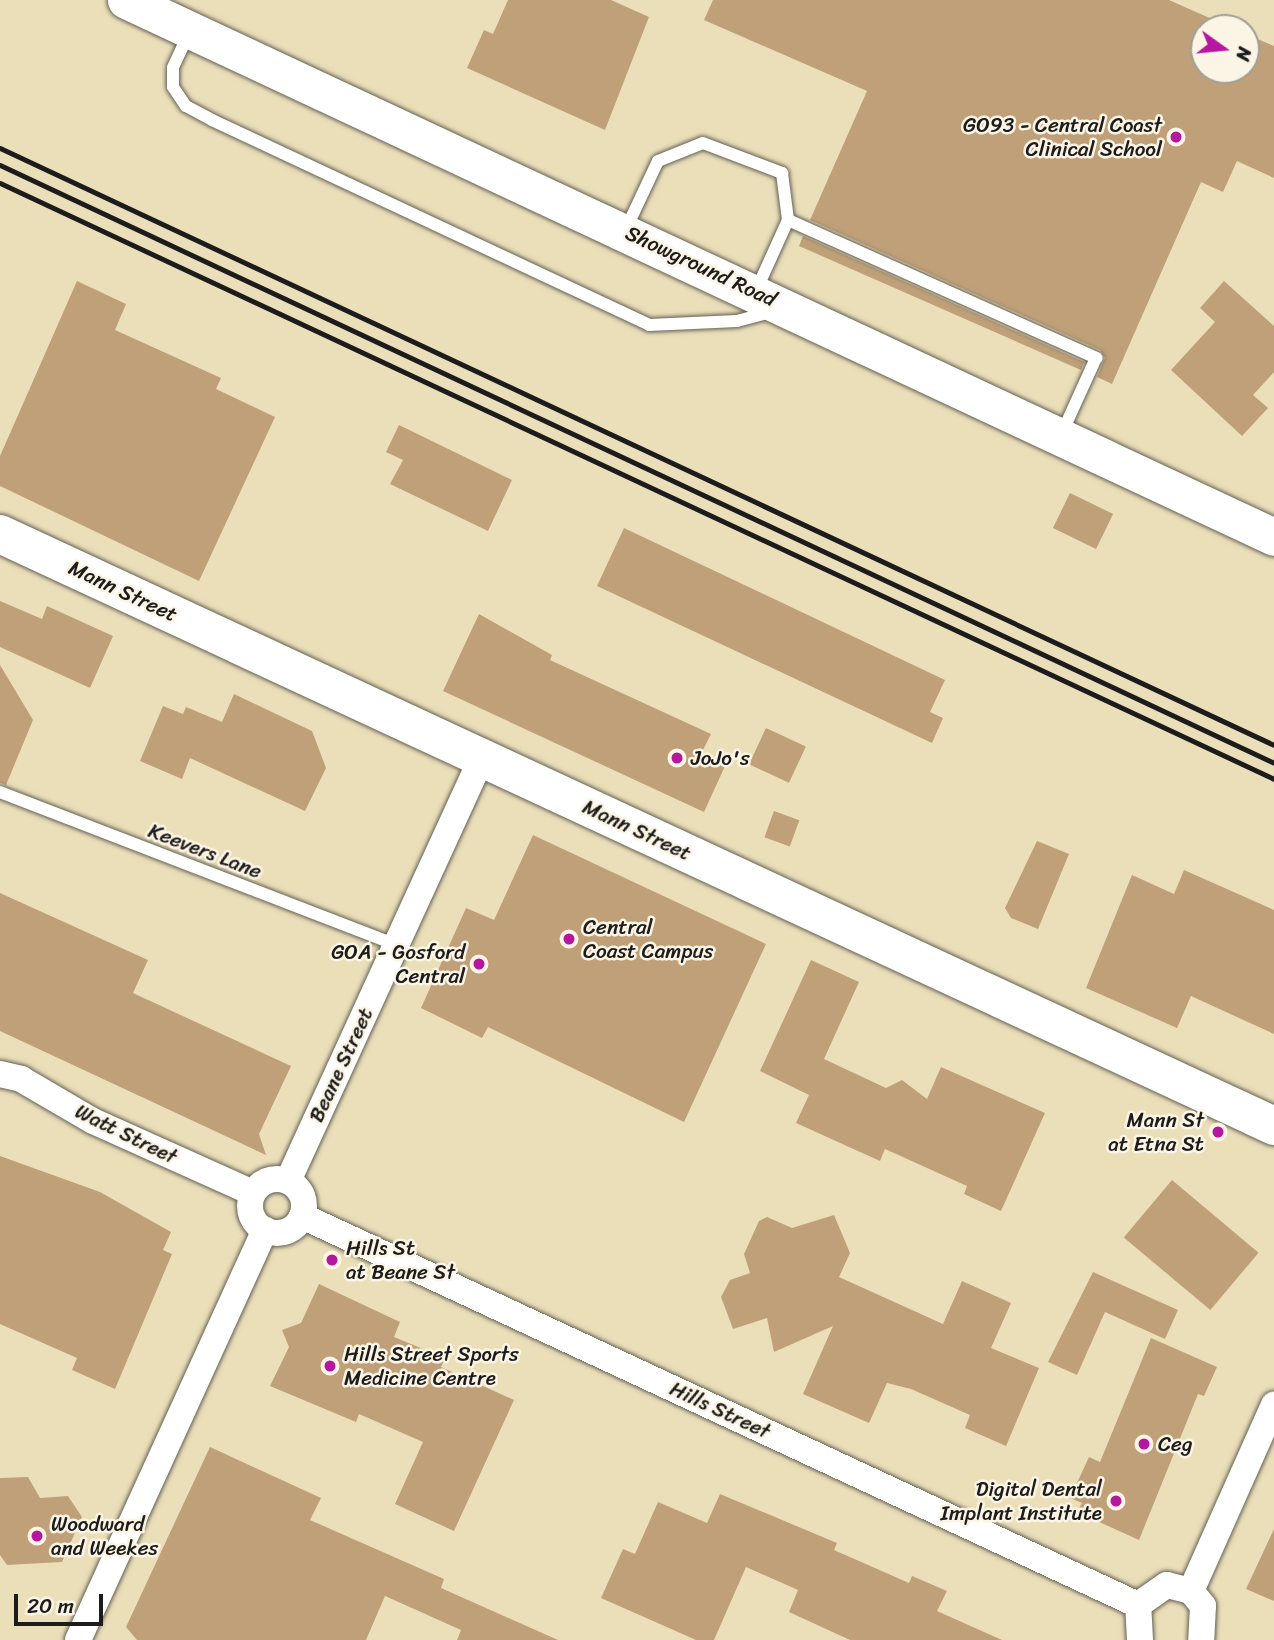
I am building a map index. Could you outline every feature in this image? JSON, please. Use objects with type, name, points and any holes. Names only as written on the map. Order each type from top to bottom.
[{"type":"main road","name":"Mann Street","points":[[0,534],[1274,1126]]},
{"type":"street","name":"Showground Road","points":[[126,0],[772,299],[1274,537]]},
{"type":"street","name":"Beane Street","points":[[288,1181],[482,757]]},
{"type":"street","name":"Watt Street","points":[[0,1074],[21,1079],[93,1121],[253,1193]]},
{"type":"street","points":[[272,1179],[288,1181],[300,1192],[302,1216],[283,1233],[265,1230],[253,1219],[253,1193],[272,1179]]},
{"type":"street","name":"Hills Street","points":[[302,1216],[1138,1605]]},
{"type":"street","points":[[78,1640],[265,1230]]},
{"type":"street","points":[[1191,1591],[1274,1405]]},
{"type":"street","points":[[1140,1640],[1138,1605],[1167,1585],[1191,1591],[1206,1616],[1206,1639]]},
{"type":"lane","points":[[190,29],[172,78],[187,106],[636,319],[661,325],[737,321],[772,299],[788,220],[782,173],[703,143],[658,161],[625,231]]},
{"type":"lane","points":[[788,220],[1096,358],[1061,435]]},
{"type":"lane","name":"Keevers Lane","points":[[0,792],[396,945]]},
{"type":"building","points":[[508,0],[611,0],[649,17],[605,130],[467,68],[484,30],[493,34]]},
{"type":"building","points":[[713,0],[1169,0],[1200,14],[1190,14],[1190,84],[1260,84],[1260,40],[1274,46],[1274,178],[1237,161],[1223,192],[1201,182],[1112,384],[1097,377],[1105,358],[1100,350],[810,220],[867,91],[704,20]]},
{"type":"building","points":[[803,236],[1084,362],[1081,370],[799,246]]},
{"type":"building","points":[[77,281],[126,304],[115,330],[221,378],[216,389],[275,417],[199,581],[0,486],[0,456]]},
{"type":"building","points":[[1224,281],[1274,326],[1274,372],[1253,395],[1268,408],[1242,436],[1171,370],[1215,322],[1200,308]]},
{"type":"building","points":[[399,425],[512,480],[488,531],[390,484],[403,460],[386,452]]},
{"type":"building","points":[[1070,493],[1113,514],[1096,549],[1053,528]]},
{"type":"building","points":[[624,528],[945,680],[930,712],[943,718],[932,743],[597,586]]},
{"type":"building","points":[[0,601],[42,619],[47,606],[113,636],[90,688],[0,647]]},
{"type":"building","points":[[479,614],[552,655],[550,660],[711,734],[702,752],[726,764],[704,812],[443,691]]},
{"type":"building","points":[[0,665],[33,720],[6,785],[0,783]]},
{"type":"building","points":[[234,694],[312,731],[326,768],[305,811],[190,758],[182,779],[140,761],[163,706],[183,714],[186,707],[222,722]]},
{"type":"building","points":[[766,728],[806,747],[789,783],[749,764]]},
{"type":"building","points":[[774,811],[799,820],[790,847],[764,837]]},
{"type":"building","points":[[533,835],[766,944],[684,1122],[488,1027],[482,1038],[421,1008],[466,908],[494,920]]},
{"type":"building","points":[[1037,841],[1069,854],[1038,929],[1011,918],[1005,908]]},
{"type":"building","points":[[1184,870],[1274,910],[1274,1034],[1191,996],[1177,1028],[1086,988],[1132,875],[1174,894]]},
{"type":"building","points":[[0,893],[148,960],[133,993],[291,1066],[259,1134],[266,1155],[0,1031]]},
{"type":"building","points":[[811,960],[859,982],[824,1059],[886,1088],[902,1080],[927,1099],[941,1067],[1045,1113],[1001,1211],[964,1194],[967,1186],[885,1149],[880,1161],[796,1123],[809,1095],[760,1071]]},
{"type":"building","points":[[0,1156],[100,1192],[171,1232],[163,1250],[172,1254],[115,1389],[72,1370],[77,1358],[0,1324]]},
{"type":"building","points":[[1172,1180],[1259,1253],[1210,1310],[1124,1237]]},
{"type":"building","points":[[834,1215],[850,1253],[839,1277],[943,1324],[962,1281],[1011,1303],[991,1348],[1039,1368],[1006,1446],[965,1428],[970,1415],[911,1389],[887,1383],[869,1423],[803,1394],[833,1326],[774,1352],[767,1318],[733,1329],[721,1297],[730,1280],[750,1273],[744,1254],[759,1221],[767,1217],[792,1228]]},
{"type":"building","points":[[1093,1272],[1178,1310],[1165,1339],[1105,1312],[1077,1375],[1048,1362]]},
{"type":"building","points":[[319,1284],[400,1322],[394,1337],[445,1358],[441,1367],[514,1400],[454,1531],[395,1504],[423,1442],[359,1414],[356,1422],[270,1386],[289,1347],[282,1330],[301,1323]]},
{"type":"building","points":[[1151,1338],[1217,1367],[1204,1396],[1198,1394],[1139,1540],[1077,1512],[1082,1503],[1070,1498],[1089,1457],[1100,1462]]},
{"type":"building","points":[[210,1447],[321,1498],[310,1520],[444,1579],[441,1588],[558,1640],[457,1640],[461,1630],[385,1596],[366,1640],[137,1640],[126,1627]]},
{"type":"building","name":"Woodward and Weekes","points":[[28,1477],[40,1498],[68,1496],[82,1517],[62,1562],[7,1565],[0,1555],[0,1478]]},
{"type":"building","points":[[720,1494],[837,1543],[834,1550],[909,1583],[912,1576],[947,1591],[937,1611],[1002,1640],[850,1640],[789,1612],[798,1590],[746,1567],[714,1640],[696,1640],[601,1598],[623,1549],[635,1554],[658,1502],[707,1523]]},
{"type":"building","points":[[1274,1529],[1274,1601],[1246,1589]]},
{"type":"railway","points":[[0,148],[1274,745]]},
{"type":"railway","points":[[0,165],[1274,763]]},
{"type":"railway","points":[[0,183],[1274,779]]},
{"type":"place","name":"GO93 - Central Coast Clinical School","points":[[1176,137]]},
{"type":"place","name":"JoJo's","points":[[677,758]]},
{"type":"place","name":"Central Coast Campus","points":[[569,939]]},
{"type":"place","name":"GOA - Gosford Central","points":[[479,964]]},
{"type":"place","name":"Mann St at Etna St","points":[[1218,1132]]},
{"type":"place","name":"Hills St at Beane St","points":[[332,1260]]},
{"type":"place","name":"Hills Street Sports Medicine Centre","points":[[330,1366]]},
{"type":"place","name":"Ceg","points":[[1144,1444]]},
{"type":"place","name":"Digital Dental Implant Institute","points":[[1116,1501]]},
{"type":"place","name":"Woodward and Weekes","points":[[37,1536]]}]
